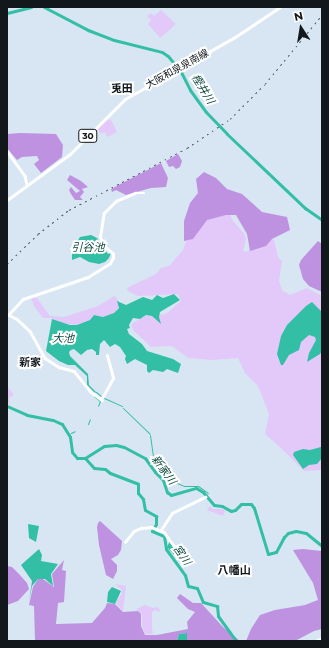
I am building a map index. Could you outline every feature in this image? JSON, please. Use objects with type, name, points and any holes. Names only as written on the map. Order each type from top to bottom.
[{"type":"highway","points":[[318,641],[322,640]]},
{"type":"main road","name":"大阪和泉泉南線","points":[[7,200],[70,154],[125,99],[241,34],[280,7]]},
{"type":"street","points":[[7,151],[25,176],[27,185]]},
{"type":"street","points":[[107,356],[113,378],[102,400],[94,395],[74,371],[59,367],[45,358],[30,331],[17,319],[8,314],[23,298],[88,277],[110,263],[113,258],[113,254],[103,244],[100,238],[104,213],[116,201],[135,193],[144,193]]},
{"type":"street","points":[[161,530],[172,513],[205,497]]},
{"type":"street","points":[[125,542],[134,531],[141,528],[151,527],[164,532],[181,555]]},
{"type":"shaded area","points":[[161,10],[176,24],[160,38],[148,24],[151,20],[147,16],[151,13],[154,16]]},
{"type":"shaded area","points":[[106,119],[111,120],[117,132],[107,137],[105,132],[101,134],[97,128]]},
{"type":"shaded area","points":[[7,134],[56,134],[63,145],[62,157],[41,173],[34,164],[39,160],[37,156],[22,157],[17,160],[7,148]]},
{"type":"shaded area","points":[[178,154],[182,161],[180,167],[176,169],[173,166],[169,167],[166,161]]},
{"type":"shaded area","points":[[161,163],[168,178],[166,187],[151,188],[126,195],[116,190],[112,192],[111,189]]},
{"type":"shaded area","points":[[204,172],[216,178],[227,189],[242,194],[262,212],[287,217],[290,230],[272,239],[266,246],[250,251],[247,234],[236,215],[226,215],[207,220],[193,239],[184,241],[184,221],[190,203],[198,193],[196,179]]},
{"type":"shaded area","points":[[70,175],[88,187],[82,189],[84,192],[80,197],[83,200],[75,200],[71,194],[69,190],[71,187],[76,193],[80,191],[67,180]]},
{"type":"shaded area","points":[[226,206],[233,221],[243,232],[246,238],[243,251],[246,252],[269,238],[274,240],[278,257],[282,261],[279,281],[282,290],[290,295],[307,288],[322,296],[322,470],[304,471],[265,434],[269,414],[258,386],[245,373],[238,358],[212,360],[188,358],[172,346],[151,347],[133,330],[131,324],[145,316],[166,314],[181,301],[178,294],[138,296],[128,291],[127,288],[156,274],[161,268],[169,266],[183,250],[191,227]]},
{"type":"shaded area","points":[[318,241],[322,244],[322,292],[309,286],[303,279],[299,265],[301,260]]},
{"type":"shaded area","points":[[114,296],[117,298],[119,304],[114,313],[103,317],[94,315],[90,320],[77,325],[62,323],[51,318],[43,318],[34,306],[31,298],[37,298],[50,316],[64,317],[98,306]]},
{"type":"shaded area","points":[[7,386],[14,395],[9,398],[10,405],[7,400]]},
{"type":"shaded area","points":[[210,506],[213,509],[223,509],[225,511],[223,516],[207,510]]},
{"type":"shaded area","points":[[100,521],[122,541],[121,550],[118,555],[111,559],[117,565],[117,571],[113,579],[106,575],[99,545],[97,527]]},
{"type":"shaded area","points":[[303,549],[322,551],[322,629],[314,631],[295,641],[246,641],[251,629],[260,615],[275,610],[305,605],[318,600],[313,583],[293,550]]},
{"type":"shaded area","points":[[64,560],[62,570],[66,571],[64,602],[58,603],[56,624],[92,623],[105,608],[107,603],[115,604],[123,612],[138,611],[141,614],[141,626],[145,635],[157,635],[188,629],[187,622],[195,612],[188,609],[177,598],[180,594],[193,603],[201,603],[223,627],[240,641],[187,641],[187,633],[179,634],[177,641],[35,641],[34,606],[29,605],[33,587],[38,579],[43,579],[54,587],[52,574]]},
{"type":"shaded area","points":[[7,566],[12,567],[19,574],[27,583],[29,589],[18,601],[7,605]]},
{"type":"shaded area","points":[[115,584],[126,586],[123,611],[116,603],[122,593],[122,590]]},
{"type":"shaded area","points":[[145,605],[153,608],[158,607],[161,612],[155,610],[152,612],[153,634],[145,634],[142,626],[142,614],[136,609]]},
{"type":"water","name":"引谷池","points":[[91,235],[97,238],[108,254],[111,253],[109,258],[105,262],[99,264],[89,262],[80,257],[72,260],[72,250],[80,237]]},
{"type":"water","name":"大池","points":[[174,294],[180,300],[160,312],[159,317],[161,324],[152,316],[146,315],[140,319],[133,318],[129,325],[130,328],[127,329],[129,334],[142,344],[147,351],[173,359],[181,364],[178,373],[167,369],[163,372],[153,370],[149,373],[147,371],[147,365],[135,359],[127,364],[125,359],[126,356],[120,347],[115,344],[110,347],[104,340],[100,344],[99,355],[96,355],[96,352],[92,349],[87,350],[81,355],[74,349],[69,352],[70,356],[88,374],[89,385],[96,392],[95,393],[87,385],[87,376],[75,365],[68,365],[59,361],[46,351],[52,319],[70,325],[77,325],[90,320],[94,315],[103,317],[114,313],[119,308],[117,301],[126,305],[143,297],[152,300],[157,295],[163,298]]},
{"type":"water","points":[[312,302],[322,312],[322,351],[320,354],[307,362],[309,353],[316,340],[315,337],[309,335],[301,342],[299,350],[289,355],[283,365],[281,365],[277,354],[281,336],[287,325]]},
{"type":"water","points":[[321,447],[322,458],[317,464],[309,465],[303,469],[293,455],[294,452],[303,449],[310,450]]},
{"type":"water","points":[[28,524],[39,526],[36,542],[29,538]]},
{"type":"water","points":[[170,541],[176,552],[174,555],[167,547]]},
{"type":"water","points":[[39,549],[42,555],[41,561],[58,564],[51,574],[53,586],[45,579],[38,579],[32,586],[29,602],[32,581],[21,565]]},
{"type":"water","points":[[112,587],[121,591],[115,604],[107,602],[108,592]]},
{"type":"water","points":[[187,633],[187,641],[177,641],[179,634]]},
{"type":"waterway","name":"樫井川","points":[[7,13],[31,7]]},
{"type":"waterway","name":"樫井川","points":[[44,7],[88,30],[114,40],[162,52],[168,56],[181,72],[190,90],[206,112],[305,208],[322,220]]},
{"type":"waterway","points":[[96,392],[101,396]]},
{"type":"waterway","points":[[94,396],[100,401],[98,406]]},
{"type":"waterway","points":[[104,398],[122,406]]},
{"type":"waterway","name":"新家川","points":[[7,406],[27,415],[53,420],[62,424],[70,437],[72,452],[77,458],[85,458],[104,446],[116,445],[124,447],[145,458],[163,480],[167,492],[171,495],[196,488],[203,492],[214,505],[222,506],[231,511],[235,510],[241,504],[251,504],[254,508],[268,554],[276,552],[284,537],[288,533],[296,531],[306,533],[322,546]]},
{"type":"waterway","points":[[123,408],[150,434]]},
{"type":"waterway","points":[[88,424],[90,419]]},
{"type":"waterway","points":[[71,433],[75,431]]},
{"type":"waterway","points":[[150,435],[154,462],[161,469],[172,476]]},
{"type":"waterway","name":"宮川","points":[[85,458],[94,468],[105,469],[110,473],[138,484],[138,493],[143,499],[145,510],[156,516],[156,524],[152,531],[164,536],[166,549],[185,575],[188,586],[197,588],[203,602],[217,606],[218,616],[236,641]]},
{"type":"waterway","name":"新家川","points":[[174,478],[177,483],[184,486],[198,486],[208,493]]},
{"type":"railway","points":[[7,264],[38,234],[69,210],[187,148],[230,119],[265,84],[322,15]]},
{"type":"district","name":"兎田","points":[[122,88]]},
{"type":"district","name":"新家","points":[[30,362]]},
{"type":"district","name":"八幡山","points":[[234,570]]}]
